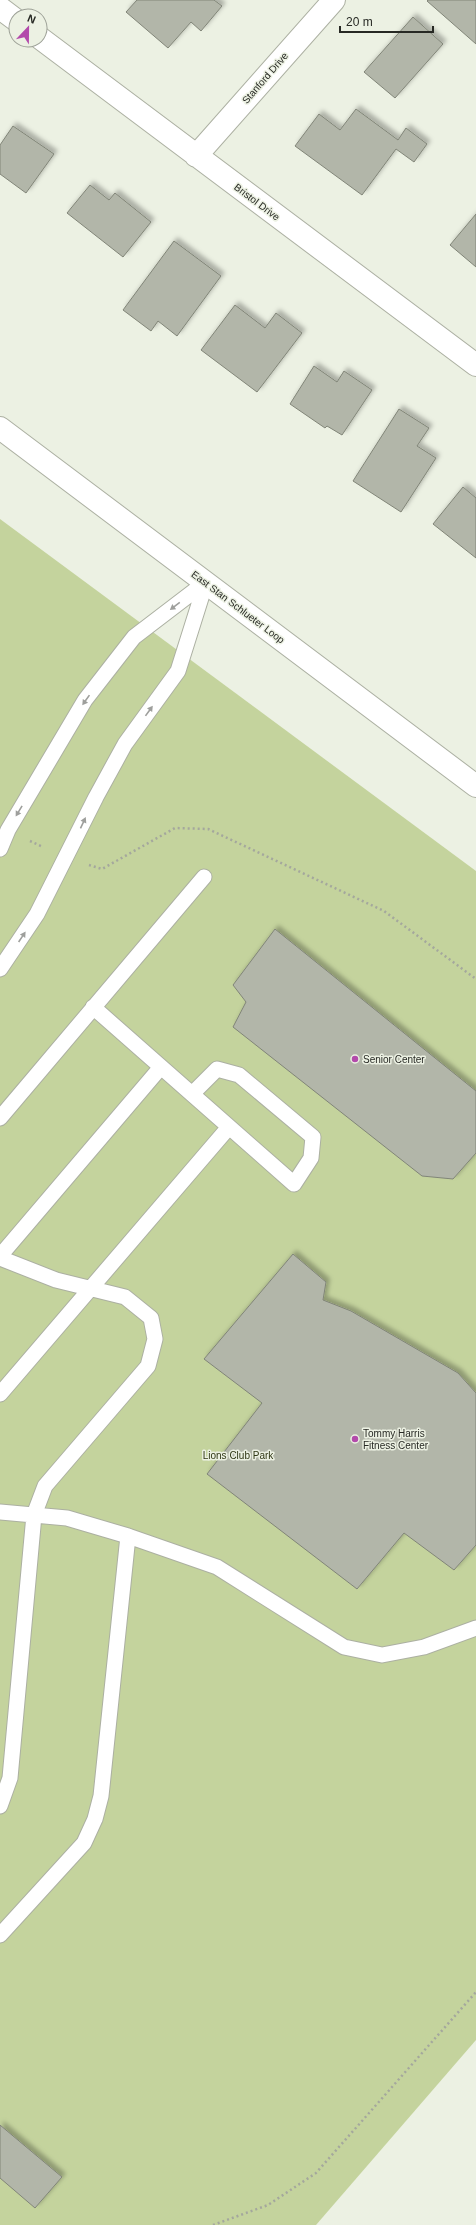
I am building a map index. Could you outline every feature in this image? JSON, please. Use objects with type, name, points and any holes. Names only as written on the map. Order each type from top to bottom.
[{"type":"street","name":"Stanford Drive","points":[[196,156],[334,0]]},
{"type":"street","name":"Bristol Drive","points":[[48,44],[476,365]]},
{"type":"street","name":"East Stan Schlueter Loop","points":[[0,428],[476,786]]},
{"type":"lane","points":[[0,849],[8,830],[85,700],[134,637],[206,582]]},
{"type":"lane","points":[[0,969],[38,914],[96,797],[125,744],[178,671],[206,582]]},
{"type":"lane","points":[[0,1118],[204,878]]},
{"type":"lane","points":[[93,1007],[294,1184],[311,1158],[313,1137],[239,1075],[217,1069],[192,1094]]},
{"type":"lane","points":[[0,1806],[10,1778],[34,1515],[45,1486],[148,1366],[155,1339],[151,1318],[125,1297],[56,1280],[0,1257],[161,1067]]},
{"type":"lane","points":[[0,1394],[229,1127]]},
{"type":"lane","points":[[0,1512],[66,1518],[128,1536],[217,1566],[344,1647],[382,1655],[424,1648],[476,1628]]},
{"type":"lane","points":[[0,1935],[84,1843],[95,1819],[102,1796],[128,1536]]},
{"type":"path","points":[[8,830],[66,859],[102,869],[175,828],[208,829],[384,911],[476,979]]},
{"type":"path","points":[[213,2225],[268,2205],[316,2173],[476,1992]]},
{"type":"green space","name":"Lions Club Park","points":[[0,519],[476,871],[476,2040],[316,2225],[0,2225]]},
{"type":"building","points":[[137,0],[214,0],[222,6],[201,31],[191,22],[168,48],[126,12]]},
{"type":"building","points":[[428,0],[476,0],[476,44],[427,1]]},
{"type":"building","points":[[413,17],[443,44],[395,98],[364,72]]},
{"type":"building","points":[[356,109],[398,140],[406,128],[427,144],[414,162],[396,149],[362,195],[295,146],[319,114],[340,130]]},
{"type":"building","points":[[13,126],[54,154],[26,193],[0,174],[0,145]]},
{"type":"building","points":[[90,185],[109,200],[115,193],[151,222],[123,257],[67,213]]},
{"type":"building","points":[[476,214],[476,267],[450,245]]},
{"type":"building","points":[[174,241],[221,276],[177,336],[158,321],[151,331],[123,310]]},
{"type":"building","points":[[235,305],[265,328],[276,313],[302,333],[257,392],[201,350]]},
{"type":"building","points":[[314,366],[337,382],[344,371],[372,390],[342,435],[327,426],[325,428],[290,404]]},
{"type":"building","points":[[399,409],[429,428],[417,446],[436,458],[401,512],[353,481]]},
{"type":"building","points":[[463,487],[476,498],[476,558],[433,524]]},
{"type":"building","name":"Senior Center","points":[[275,929],[476,1091],[476,1153],[453,1179],[422,1176],[233,1027],[246,1002],[233,985]]},
{"type":"building","name":"Tommy Harris Fitness Center","points":[[293,1254],[326,1282],[323,1300],[351,1311],[458,1373],[476,1393],[476,1545],[454,1570],[404,1533],[357,1589],[207,1474],[262,1403],[204,1359]]},
{"type":"building","points":[[0,2125],[62,2177],[35,2208],[0,2178]]},
{"type":"place","name":"Senior Center","points":[[355,1059]]},
{"type":"place","name":"Tommy Harris Fitness Center","points":[[355,1439]]}]
